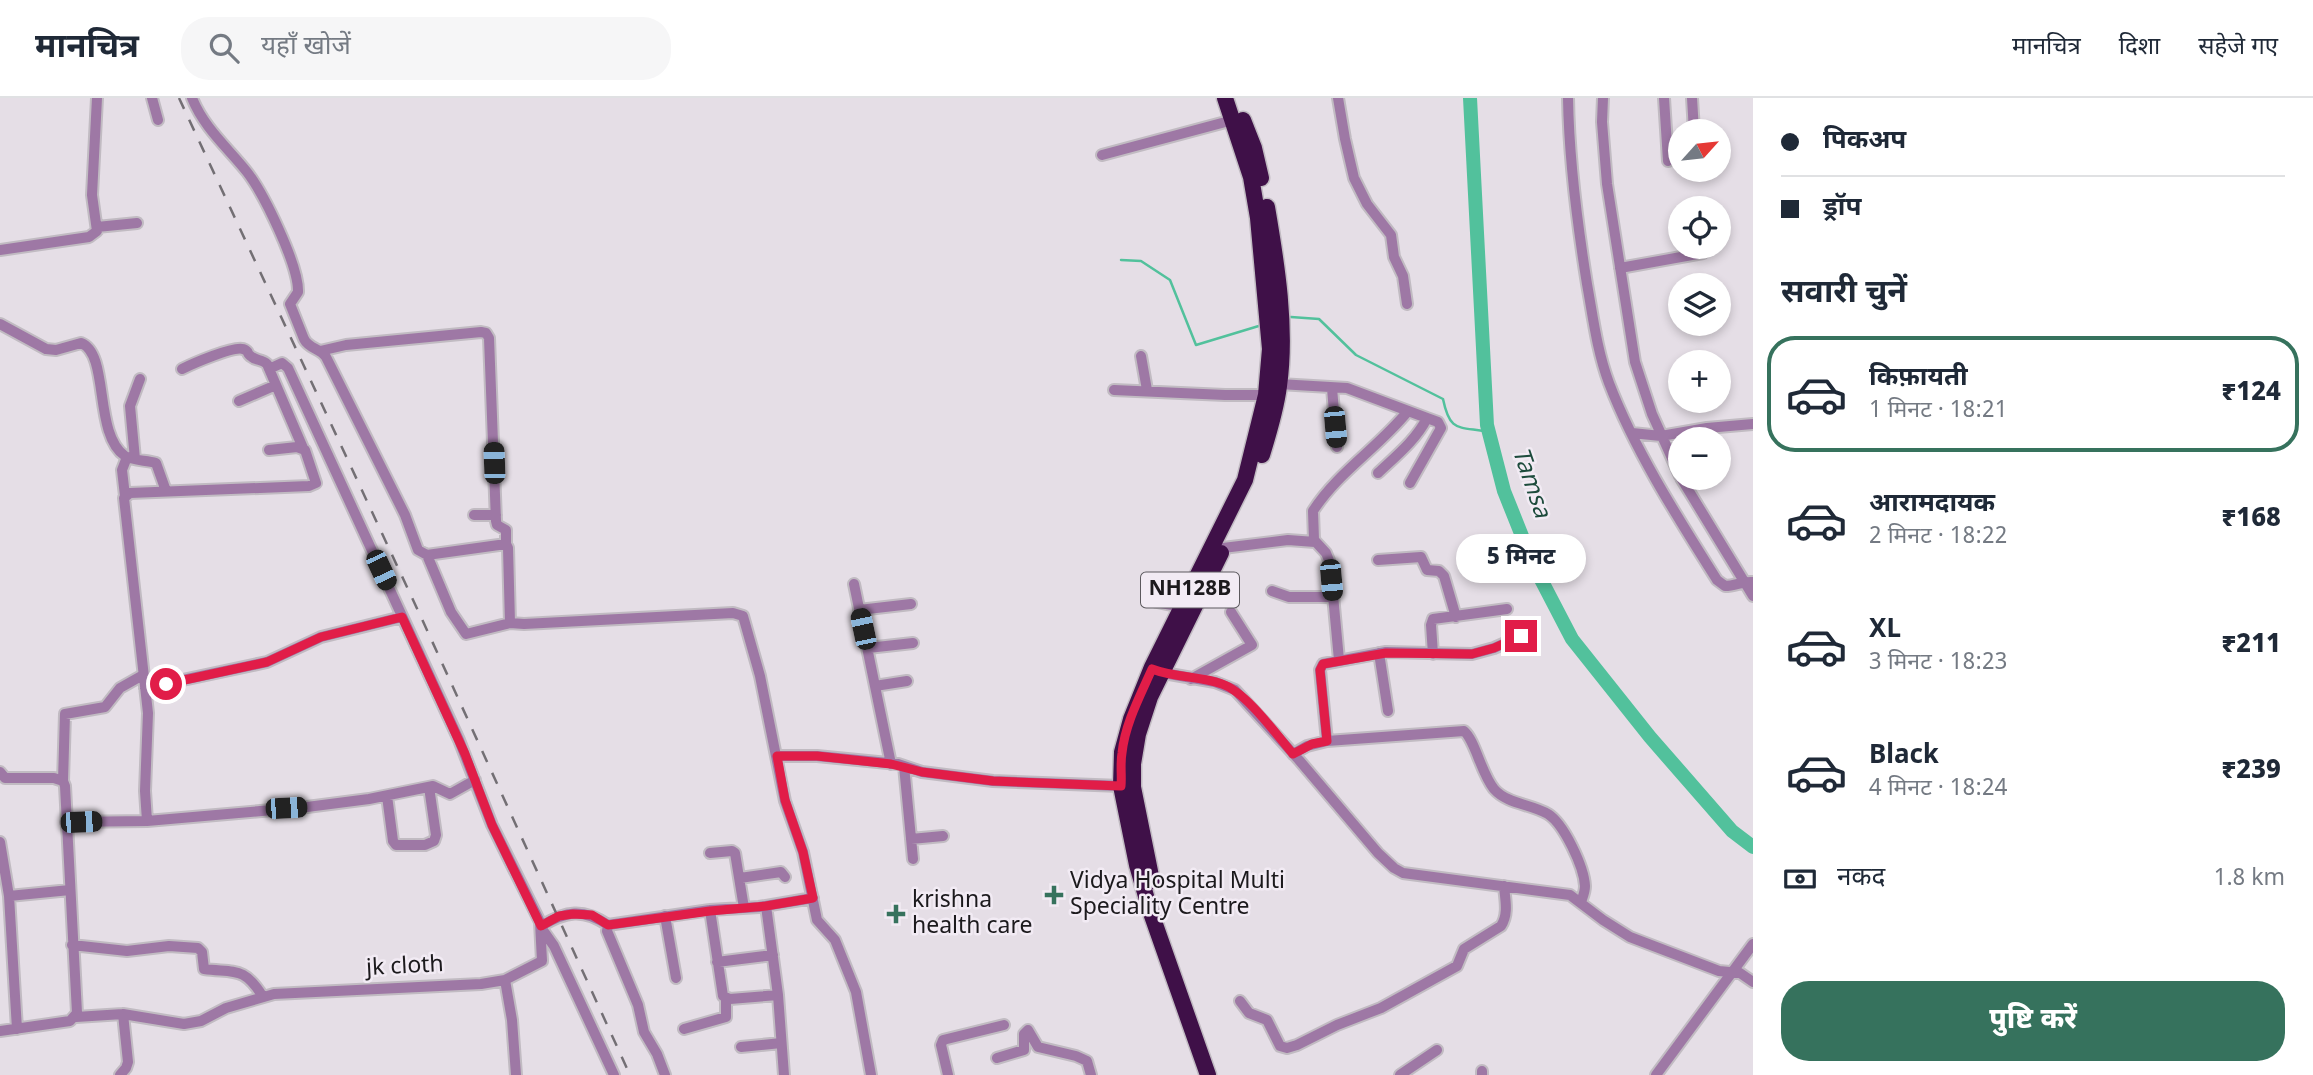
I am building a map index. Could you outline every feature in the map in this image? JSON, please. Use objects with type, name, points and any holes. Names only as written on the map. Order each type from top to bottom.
[{"type":"highway","name":"NH128B","points":[[1218,1075],[1153,886],[1133,787],[1133,764],[1138,734],[1157,671],[1181,607],[1245,480],[1266,395],[1270,349],[1258,218],[1251,177],[1225,98]]},
{"type":"highway","name":"NH128B","points":[[1208,1075],[1150,910],[1134,852],[1121,786],[1122,752],[1131,719],[1223,548],[1251,486],[1272,424],[1279,384],[1281,325],[1272,236],[1254,148],[1234,98]]},
{"type":"street","points":[[0,250],[95,234],[97,227],[92,195],[97,98]]},
{"type":"street","points":[[152,98],[158,120]]},
{"type":"street","points":[[192,98],[208,126],[246,170],[263,197],[290,257],[299,287],[290,304],[306,344],[326,357],[405,515],[418,551],[427,555],[506,544]]},
{"type":"street","points":[[1338,98],[1354,178],[1367,204],[1391,235],[1393,254],[1403,276],[1407,304]]},
{"type":"street","points":[[1568,98],[1575,212],[1597,341],[1608,382],[1632,433],[1717,580],[1725,586],[1748,582]]},
{"type":"street","points":[[1603,98],[1607,184],[1635,362],[1668,450]]},
{"type":"street","points":[[1664,98],[1668,161]]},
{"type":"street","points":[[1692,98],[1693,119]]},
{"type":"street","points":[[1102,155],[1233,120]]},
{"type":"street","points":[[97,227],[137,223]]},
{"type":"street","points":[[1620,268],[1670,259]]},
{"type":"street","points":[[0,324],[46,349],[56,350],[81,343],[88,346],[100,381],[109,433],[118,449],[131,458],[156,463],[166,491]]},
{"type":"street","points":[[320,351],[346,345],[486,333],[489,338],[492,385],[496,515],[497,526],[506,530],[510,623]]},
{"type":"street","points":[[125,496],[130,493],[166,491],[313,486],[317,480],[263,360],[252,357],[242,349],[201,360],[182,369]]},
{"type":"street","points":[[1141,356],[1147,390]]},
{"type":"street","name":"jk cloth","points":[[0,1031],[70,1021],[76,1017],[123,1014],[175,1024],[194,1023],[226,1009],[283,993],[481,984],[505,980],[542,961],[541,928],[492,825],[475,780],[288,368],[282,363],[269,369]]},
{"type":"street","points":[[140,379],[131,406],[131,458],[122,470],[145,688],[148,732],[145,791],[147,821]]},
{"type":"street","points":[[1279,384],[1356,390],[1438,422],[1441,428],[1410,483]]},
{"type":"street","points":[[239,401],[276,385]]},
{"type":"street","points":[[1332,388],[1337,447]]},
{"type":"street","points":[[1114,390],[1266,395]]},
{"type":"street","points":[[1339,660],[1328,556],[1315,542],[1312,514],[1354,464],[1397,425],[1408,411]]},
{"type":"street","points":[[1378,473],[1402,450],[1427,418]]},
{"type":"street","points":[[1632,433],[1661,436],[1753,424]]},
{"type":"street","points":[[269,450],[303,448]]},
{"type":"street","points":[[1689,490],[1748,582],[1753,596]]},
{"type":"street","points":[[474,515],[496,515]]},
{"type":"street","points":[[1223,548],[1289,540],[1315,542]]},
{"type":"street","points":[[427,555],[462,631],[470,634],[510,623],[739,614],[743,616],[748,628],[785,800],[803,852],[817,920],[835,940],[856,992],[871,1075]]},
{"type":"street","points":[[1378,560],[1421,557],[1427,570],[1439,571],[1444,576],[1456,617]]},
{"type":"street","points":[[854,584],[891,764]]},
{"type":"street","points":[[1181,607],[1154,601],[1151,597],[1191,588]]},
{"type":"street","points":[[1272,591],[1289,597],[1332,597]]},
{"type":"street","points":[[859,610],[911,604]]},
{"type":"street","points":[[1433,654],[1431,621],[1436,618],[1507,609]]},
{"type":"street","points":[[1190,679],[1252,645],[1231,612]]},
{"type":"street","points":[[145,688],[267,662],[321,637],[402,617]]},
{"type":"street","points":[[1327,741],[1320,667],[1323,664],[1379,653],[1478,653],[1521,636]]},
{"type":"street","points":[[868,648],[913,643]]},
{"type":"street","points":[[1379,653],[1388,711]]},
{"type":"street","points":[[1157,671],[1215,682],[1235,690],[1394,868],[1412,875],[1570,895],[1630,937],[1710,968],[1745,975],[1753,982]]},
{"type":"street","points":[[76,1017],[63,781],[65,713],[105,707],[120,688],[144,675]]},
{"type":"street","points":[[875,686],[907,681]]},
{"type":"street","points":[[1293,754],[1312,744],[1327,741],[1459,731],[1468,733],[1485,775],[1498,793],[1544,812],[1554,818],[1562,828],[1584,878],[1585,888],[1581,902]]},
{"type":"street","points":[[777,756],[817,756],[891,764],[993,781],[1121,786]]},
{"type":"street","points":[[904,766],[913,859]]},
{"type":"street","points":[[0,775],[8,778],[54,778],[63,781]]},
{"type":"street","points":[[66,822],[147,821],[307,807],[429,787],[438,787],[450,794],[475,780]]},
{"type":"street","points":[[387,796],[393,841],[396,845],[429,844],[435,841],[436,835],[429,787]]},
{"type":"street","points":[[911,839],[943,836]]},
{"type":"street","points":[[0,842],[9,896],[17,1029]]},
{"type":"street","points":[[710,853],[734,851],[744,908]]},
{"type":"street","points":[[740,878],[781,872],[785,877]]},
{"type":"street","points":[[1240,1001],[1247,1012],[1266,1020],[1280,1046],[1287,1048],[1302,1043],[1337,1025],[1388,1005],[1457,966],[1464,949],[1501,926],[1504,921],[1504,886]]},
{"type":"street","points":[[9,896],[70,890]]},
{"type":"street","points":[[614,1075],[554,946],[541,928],[559,916],[573,914],[592,915],[608,925],[813,898]]},
{"type":"street","points":[[766,906],[778,996],[784,1075]]},
{"type":"street","points":[[684,1029],[726,1017],[728,1014],[726,998],[721,993],[710,911]]},
{"type":"street","points":[[666,916],[677,978]]},
{"type":"street","points":[[608,925],[607,930],[638,1005],[643,1032],[666,1075]]},
{"type":"street","points":[[1656,1075],[1753,944]]},
{"type":"street","points":[[72,945],[133,951],[169,946],[198,948],[202,952],[204,969],[226,970],[246,975],[262,997]]},
{"type":"street","points":[[717,962],[773,955]]},
{"type":"street","points":[[505,980],[512,1020],[516,1075]]},
{"type":"street","points":[[726,998],[778,996]]},
{"type":"street","points":[[120,1075],[128,1062],[123,1014]]},
{"type":"street","points":[[948,1075],[941,1045],[943,1040],[1004,1025]]},
{"type":"street","points":[[997,1058],[1024,1050],[1027,1032],[1038,1047],[1087,1061],[1091,1075]]},
{"type":"street","points":[[741,1046],[781,1043]]},
{"type":"street","points":[[1401,1075],[1437,1050]]},
{"type":"waterway","name":"Tamsa","points":[[1470,98],[1487,425],[1504,491],[1534,566],[1572,639],[1650,737],[1732,831],[1753,847]]},
{"type":"waterway","points":[[1121,260],[1141,261],[1170,280],[1196,345],[1262,325]]},
{"type":"waterway","points":[[1291,317],[1319,319],[1356,355],[1443,399],[1452,423],[1463,428],[1489,432]]},
{"type":"railway","points":[[179,98],[421,617],[630,1075]]},
{"type":"place","name":"Vidya Hospital Multi Speciality Centre","points":[[1054,895]]},
{"type":"place","name":"krishna health care","points":[[896,914]]},
{"type":"route","points":[[166,684],[267,662],[306,642],[332,633],[402,617],[465,754],[487,814],[541,926],[559,916],[573,914],[592,915],[608,925],[813,898],[803,852],[785,800],[777,756],[803,755],[891,764],[922,772],[993,781],[1121,786],[1122,752],[1126,736],[1152,669],[1224,684],[1235,690],[1293,754],[1312,744],[1327,741],[1320,670],[1323,664],[1391,652],[1472,654],[1521,636]]}]
